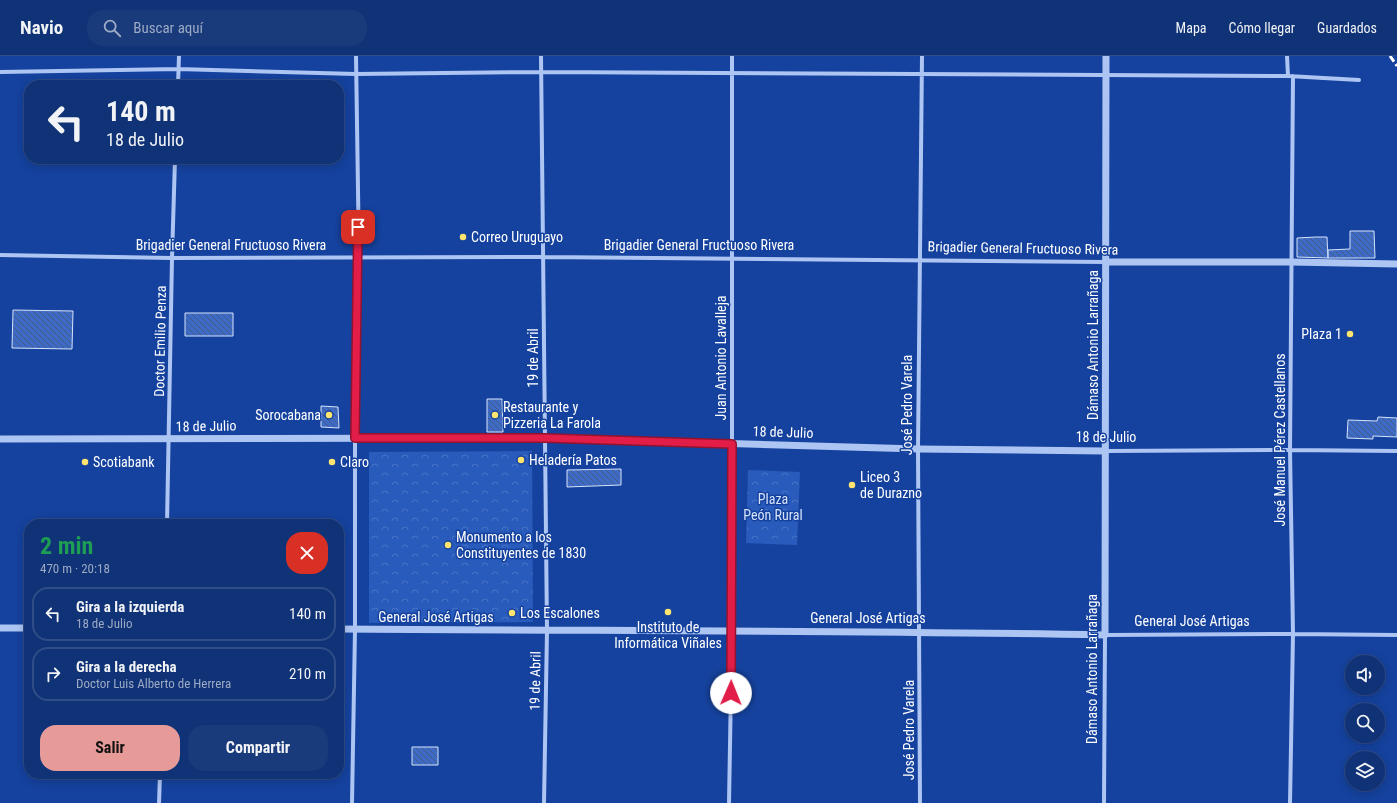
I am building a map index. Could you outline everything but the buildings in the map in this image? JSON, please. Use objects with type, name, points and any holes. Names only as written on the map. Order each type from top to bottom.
[{"type":"street","points":[[178,80],[179,56]]},
{"type":"street","points":[[352,803],[355,630],[355,438],[359,257],[356,56]]},
{"type":"street","name":"19 de Abril","points":[[541,56],[547,631],[544,803]]},
{"type":"street","name":"Juan Antonio Lavalleja","points":[[729,803],[732,631],[732,56]]},
{"type":"street","name":"José Pedro Varela","points":[[920,803],[918,449],[922,56]]},
{"type":"street","name":"Dámaso Antonio Larrañaga","points":[[1104,803],[1106,56]]},
{"type":"street","name":"José Manuel Pérez Castellanos","points":[[1288,56],[1290,76],[1290,450],[1292,634],[1290,803]]},
{"type":"street","points":[[0,72],[178,69],[356,74],[541,72],[1290,76],[1359,80]]},
{"type":"street","name":"Doctor Emilio Penza","points":[[167,519],[175,164]]},
{"type":"street","name":"Brigadier General Fructuoso Rivera","points":[[0,255],[172,258],[544,257],[1397,264]]},
{"type":"street","name":"18 de Julio","points":[[0,439],[169,440],[545,438],[918,449],[1106,451],[1397,451]]},
{"type":"street","points":[[0,628],[24,628]]},
{"type":"street","name":"General José Artigas","points":[[344,630],[920,631],[1105,635],[1397,635]]},
{"type":"street","points":[[159,803],[160,779]]},
{"type":"green space","points":[[532,451],[533,622],[369,623],[369,452]]},
{"type":"green space","name":"Plaza Peón Rural","points":[[748,470],[800,472],[797,545],[746,543]]},
{"type":"railway","points":[[1390,56],[1397,66]]},
{"type":"place","name":"Correo Uruguayo","points":[[463,237]]},
{"type":"place","name":"Plaza 1","points":[[1350,334]]},
{"type":"place","name":"Sorocabana","points":[[329,415]]},
{"type":"place","name":"Restaurante y Pizzeria La Farola","points":[[495,415]]},
{"type":"place","name":"Heladería Patos","points":[[521,460]]},
{"type":"place","name":"Scotiabank","points":[[85,462]]},
{"type":"place","name":"Claro","points":[[332,462]]},
{"type":"place","name":"Liceo 3 de Durazno","points":[[852,485]]},
{"type":"place","name":"Monumento a los Constituyentes de 1830","points":[[448,545]]},
{"type":"place","name":"Instituto de Informática Viñales","points":[[668,612]]},
{"type":"place","name":"Los Escalones","points":[[512,613]]},
{"type":"route","points":[[358,227],[359,257],[355,438],[545,438],[732,444],[731,693]]}]
